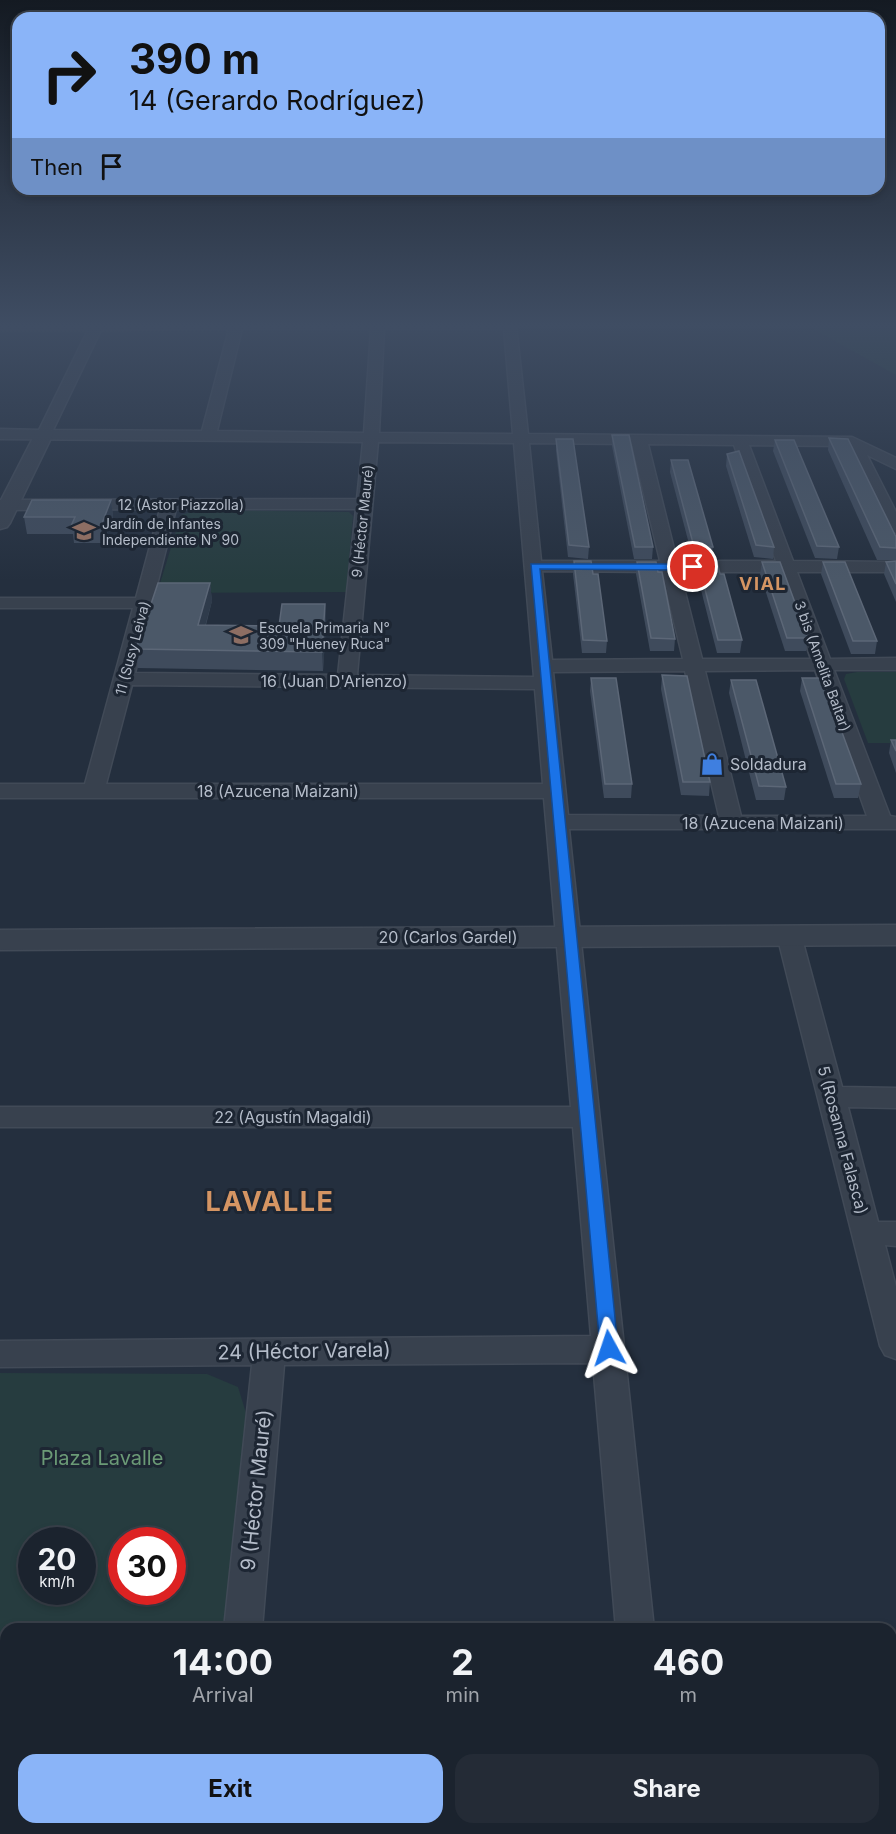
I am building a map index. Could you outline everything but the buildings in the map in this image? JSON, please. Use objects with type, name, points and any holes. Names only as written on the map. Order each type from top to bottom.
[{"type":"street","points":[[3,511],[55,411]]},
{"type":"street","points":[[209,435],[215,411]]},
{"type":"street","name":"9 (Héctor Mauré)","points":[[346,681],[373,411]]},
{"type":"street","points":[[519,411],[634,1623]]},
{"type":"street","points":[[0,434],[522,437],[852,442],[896,464]]},
{"type":"street","points":[[639,440],[732,823]]},
{"type":"street","name":"3 bis (Amelita Baltar)","points":[[740,441],[823,664],[888,823]]},
{"type":"street","points":[[852,442],[896,528]]},
{"type":"street","name":"12 (Astor Piazzolla)","points":[[3,511],[169,504],[362,504]]},
{"type":"street","name":"11 (Susy Leiva)","points":[[94,791],[169,504]]},
{"type":"street","points":[[534,566],[896,567]]},
{"type":"street","points":[[0,603],[143,603]]},
{"type":"street","name":"16 (Juan D'Arienzo)","points":[[123,679],[346,681],[545,674],[694,665],[896,664]]},
{"type":"street","name":"18 (Azucena Maizani)","points":[[0,791],[556,791]]},
{"type":"street","name":"18 (Azucena Maizani)","points":[[559,822],[888,823]]},
{"type":"street","name":"5 (Rosanna Falasca)","points":[[789,935],[831,1096],[881,1233],[896,1346]]},
{"type":"street","name":"20 (Carlos Gardel)","points":[[0,940],[896,935]]},
{"type":"street","points":[[831,1096],[896,1098]]},
{"type":"street","name":"22 (Agustín Magaldi)","points":[[0,1117],[587,1118]]},
{"type":"street","name":"24 (Héctor Varela)","points":[[0,1354],[609,1348]]},
{"type":"street","name":"9 (Héctor Mauré)","points":[[244,1623],[269,1352]]},
{"type":"green space","points":[[197,510],[349,512],[353,516],[346,592],[157,593],[181,515]]},
{"type":"green space","points":[[896,672],[896,743],[868,743],[844,679],[846,674]]},
{"type":"green space","name":"Plaza Lavalle","points":[[0,1373],[207,1374],[238,1387],[246,1413],[227,1623],[0,1623]]},
{"type":"place","name":"Jardín de Infantes Independiente N° 90","points":[[84,531]]},
{"type":"place","name":"Escuela Primaria N° 309 \"Hueney Ruca\"","points":[[241,635]]},
{"type":"place","name":"Soldadura","points":[[712,764]]},
{"type":"district","name":"VIAL","points":[[763,583]]},
{"type":"district","name":"LAVALLE","points":[[270,1201]]},
{"type":"route","points":[[609,1348],[534,566],[693,567]]}]
